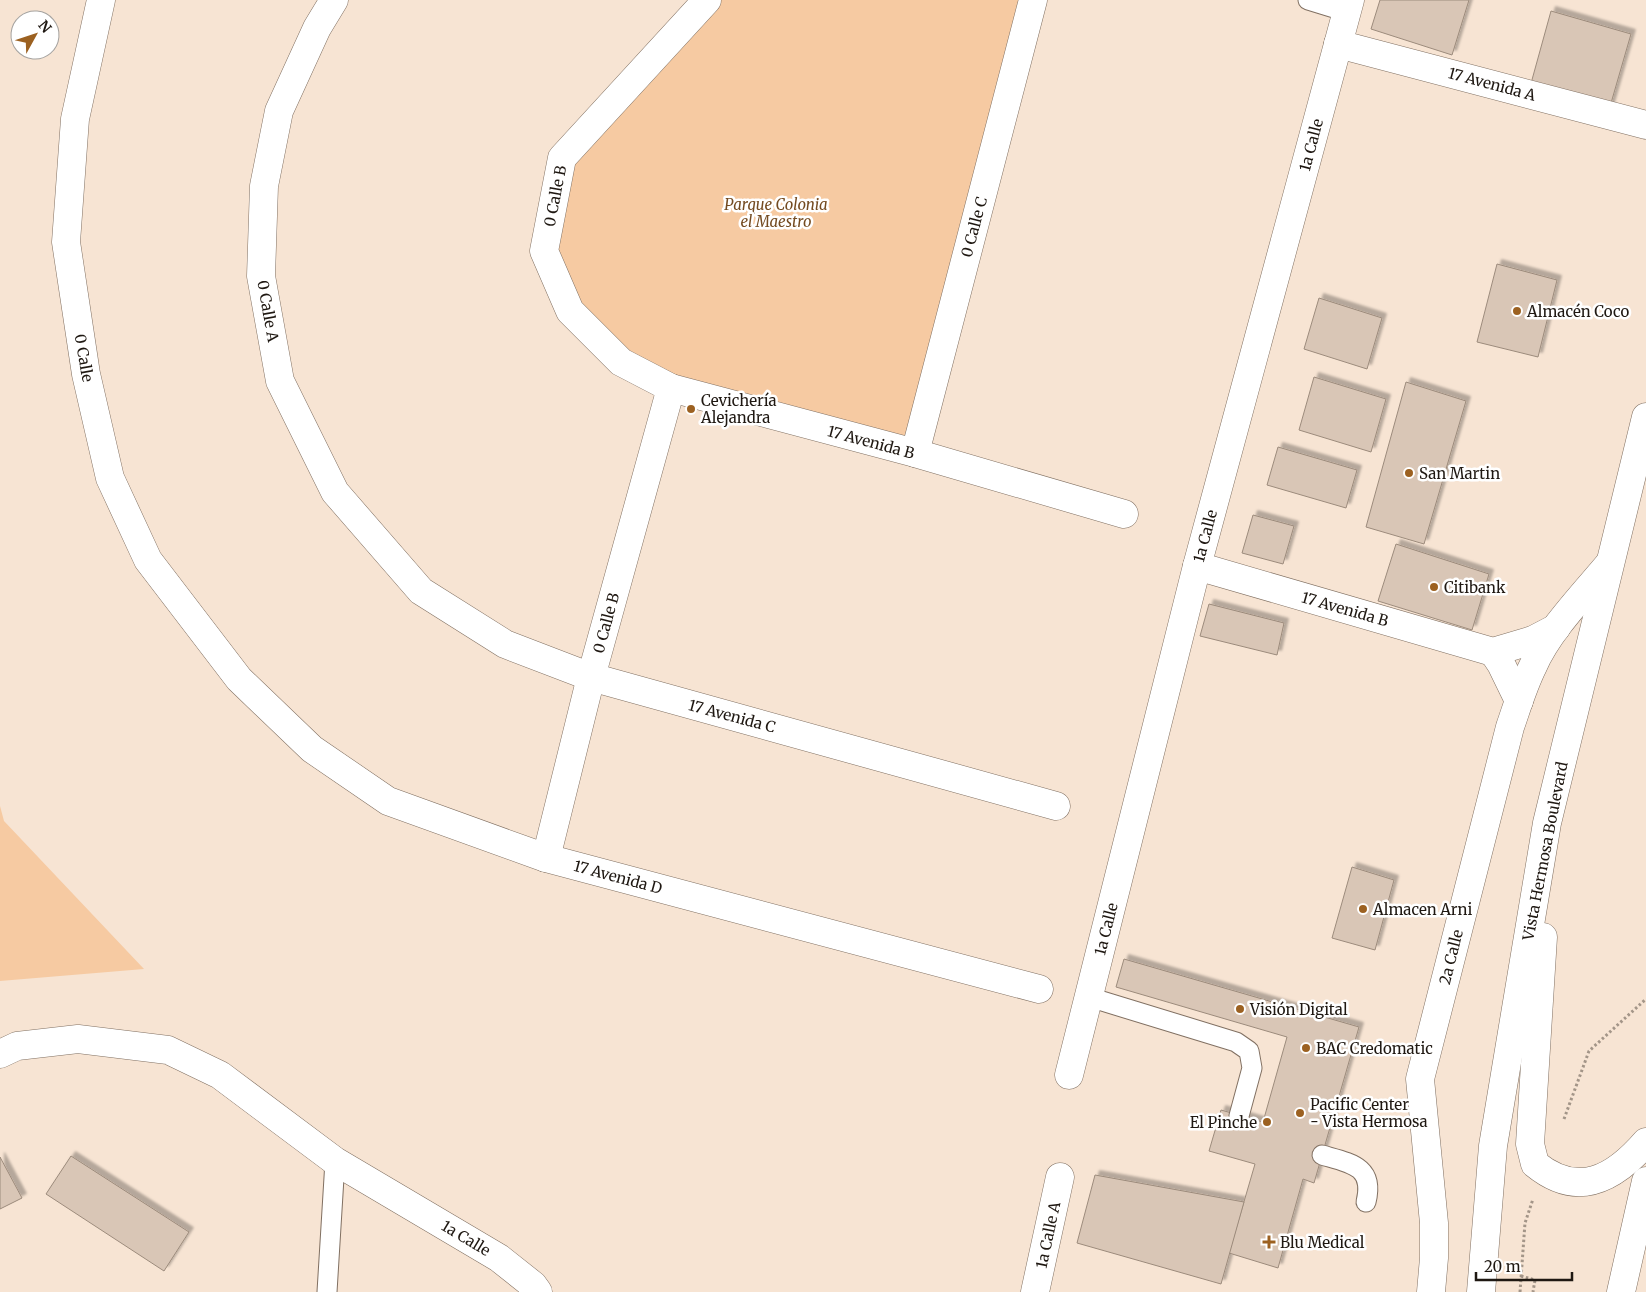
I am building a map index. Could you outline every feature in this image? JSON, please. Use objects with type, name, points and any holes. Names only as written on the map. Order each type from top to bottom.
[{"type":"street","name":"0 Calle","points":[[101,0],[74,119],[66,242],[86,374],[110,478],[148,560],[240,679]]},
{"type":"street","name":"0 Calle A","points":[[334,0],[317,28],[279,111],[264,186],[261,276],[280,381],[335,492],[421,591]]},
{"type":"street","name":"0 Calle B","points":[[621,362],[570,312],[544,251],[562,158],[707,0]]},
{"type":"street","name":"0 Calle C","points":[[915,453],[1033,0]]},
{"type":"street","name":"1a Calle","points":[[1069,1075],[1197,566],[1349,6]]},
{"type":"street","name":"17 Avenida A","points":[[1338,44],[1646,125]]},
{"type":"street","name":"17 Avenida B","points":[[621,362],[671,388],[915,453],[1124,514]]},
{"type":"street","name":"0 Calle B","points":[[546,858],[591,677],[671,388]]},
{"type":"street","name":"Vista Hermosa Boulevard","points":[[1481,1292],[1493,1146],[1547,823],[1646,417]]},
{"type":"street","name":"2a Calle","points":[[1431,1292],[1434,1258],[1434,1222],[1420,1079],[1510,727],[1519,701],[1533,664],[1556,628],[1609,564]]},
{"type":"street","name":"17 Avenida B","points":[[1197,566],[1493,652]]},
{"type":"street","name":"17 Avenida C","points":[[421,591],[504,644],[591,677],[1056,806]]},
{"type":"street","points":[[1519,701],[1493,652],[1533,640],[1556,628]]},
{"type":"street","name":"17 Avenida D","points":[[240,679],[312,749],[388,801],[546,858],[1039,989]]},
{"type":"street","points":[[1547,823],[1543,956],[1530,1144],[1535,1164],[1554,1178],[1569,1182],[1592,1182],[1621,1168],[1646,1142]]},
{"type":"street","name":"1a Calle","points":[[0,1054],[17,1046],[78,1038],[168,1050],[220,1075],[335,1161],[499,1258],[533,1285],[538,1292]]},
{"type":"street","name":"1a Calle A","points":[[1035,1292],[1060,1177]]},
{"type":"street","points":[[1621,1292],[1646,1182]]},
{"type":"lane","points":[[1308,0],[1349,6]]},
{"type":"lane","points":[[1089,997],[1236,1042],[1249,1051],[1252,1068],[1239,1116]]},
{"type":"lane","points":[[1322,1154],[1353,1165],[1365,1173],[1369,1188],[1366,1202]]},
{"type":"lane","points":[[327,1292],[335,1161]]},
{"type":"path","points":[[1561,1125],[1589,1051],[1646,999]]},
{"type":"path","points":[[1520,1292],[1525,1223],[1544,1171]]},
{"type":"path","points":[[1521,1276],[1535,1280],[1533,1292]]},
{"type":"green space","name":"Parque Colonia el Maestro","points":[[715,0],[1025,0],[912,447],[673,383],[624,358],[574,309],[549,251],[566,160]]},
{"type":"green space","points":[[0,806],[4,821],[144,969],[0,981]]},
{"type":"building","points":[[1380,0],[1469,0],[1452,55],[1371,29]]},
{"type":"building","points":[[1551,11],[1631,34],[1609,110],[1530,87]]},
{"type":"building","name":"Almacén Coco","points":[[1497,264],[1557,280],[1538,357],[1477,342]]},
{"type":"building","points":[[1319,298],[1382,318],[1367,369],[1304,349]]},
{"type":"building","points":[[1314,377],[1386,399],[1371,452],[1299,430]]},
{"type":"building","points":[[1406,382],[1466,401],[1424,544],[1366,527]]},
{"type":"building","points":[[1278,447],[1357,470],[1346,508],[1267,485]]},
{"type":"building","points":[[1253,515],[1294,526],[1283,564],[1242,553]]},
{"type":"building","name":"Citibank","points":[[1396,544],[1489,574],[1472,630],[1378,601]]},
{"type":"building","points":[[1209,604],[1284,623],[1277,655],[1200,636]]},
{"type":"building","name":"Almacen Arni","points":[[1352,867],[1394,880],[1375,950],[1332,938]]},
{"type":"building","name":"Pacific Center - Vista Hermosa","points":[[1124,959],[1359,1027],[1314,1183],[1303,1179],[1278,1268],[1229,1253],[1255,1164],[1209,1151],[1221,1110],[1263,1122],[1287,1037],[1116,987]]},
{"type":"building","points":[[71,1156],[189,1232],[164,1271],[46,1194]]},
{"type":"building","points":[[0,1157],[22,1198],[0,1209]]},
{"type":"building","points":[[1095,1175],[1244,1202],[1221,1284],[1077,1243]]},
{"type":"place","name":"Almacén Coco","points":[[1517,311]]},
{"type":"place","name":"Cevichería Alejandra","points":[[691,409]]},
{"type":"place","name":"San Martin","points":[[1409,473]]},
{"type":"place","name":"Citibank","points":[[1434,587]]},
{"type":"place","name":"Almacen Arni","points":[[1363,909]]},
{"type":"place","name":"Visión Digital","points":[[1240,1009]]},
{"type":"place","name":"BAC Credomatic","points":[[1306,1048]]},
{"type":"place","name":"Pacific Center - Vista Hermosa","points":[[1300,1113]]},
{"type":"place","name":"El Pinche","points":[[1267,1122]]},
{"type":"place","name":"Blu Medical","points":[[1269,1242]]}]
